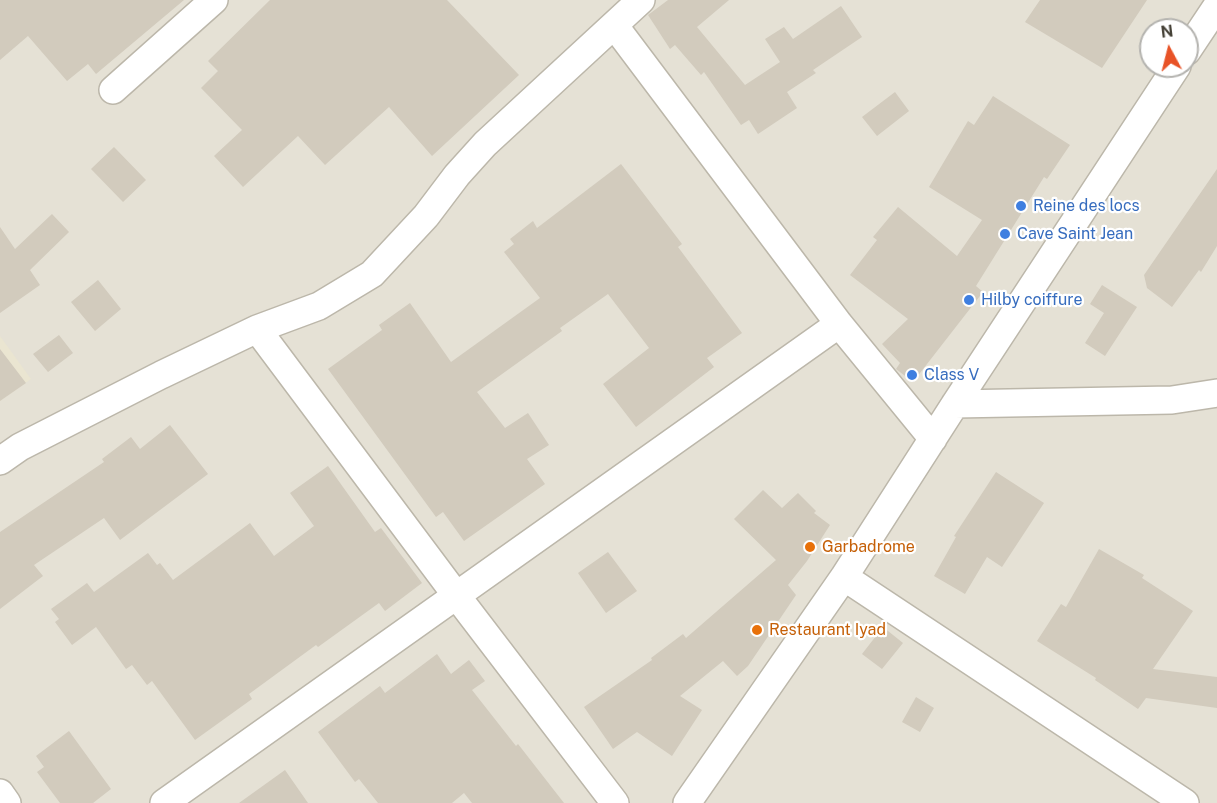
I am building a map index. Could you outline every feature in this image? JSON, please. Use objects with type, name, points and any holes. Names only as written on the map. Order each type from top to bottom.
[{"type":"street","points":[[113,90],[214,0]]},
{"type":"street","points":[[0,461],[20,447],[72,420],[257,328],[319,306],[372,274],[426,216],[457,175],[485,144],[641,0]]},
{"type":"street","points":[[1199,33],[1217,6]]},
{"type":"street","points":[[614,26],[839,324],[933,439]]},
{"type":"street","points":[[687,803],[844,578],[1169,78]]},
{"type":"street","points":[[164,803],[839,324]]},
{"type":"street","points":[[257,328],[615,803]]},
{"type":"street","points":[[955,404],[1172,400],[1217,393]]},
{"type":"street","points":[[844,578],[1185,803]]},
{"type":"street","points":[[0,793],[7,803]]},
{"type":"shaded area","points":[[0,0],[1217,0],[1217,803],[0,803]]},
{"type":"shaded area","points":[[0,336],[31,379],[0,401]]},
{"type":"building","points":[[0,0],[184,0],[96,74],[88,64],[67,81],[28,36],[0,60]]},
{"type":"building","points":[[270,0],[447,0],[519,75],[432,156],[389,107],[325,165],[298,136],[243,187],[214,156],[242,130],[201,88],[218,71],[208,61]]},
{"type":"building","points":[[668,0],[729,0],[697,27],[745,85],[780,62],[765,39],[784,27],[793,39],[841,6],[862,37],[813,70],[816,73],[787,92],[797,108],[758,134],[749,120],[741,125],[704,72],[701,75],[675,45],[670,49],[648,15]]},
{"type":"building","points":[[1040,0],[1147,0],[1102,68],[1025,22]]},
{"type":"building","points":[[895,92],[909,111],[877,136],[862,117]]},
{"type":"building","points":[[993,96],[1070,145],[1047,179],[1044,177],[976,286],[983,292],[913,382],[896,369],[900,363],[882,344],[908,319],[850,275],[877,240],[873,237],[898,207],[957,256],[982,220],[929,187],[968,121],[974,125]]},
{"type":"building","points":[[114,147],[146,180],[123,202],[91,169]]},
{"type":"building","points":[[621,164],[682,244],[678,247],[742,333],[707,358],[714,367],[636,427],[603,384],[649,348],[608,294],[560,328],[562,331],[477,392],[505,428],[528,413],[549,445],[527,459],[545,484],[464,541],[443,512],[436,517],[328,369],[382,330],[379,325],[410,303],[451,362],[540,298],[504,252],[514,244],[510,239],[533,221],[537,228]]},
{"type":"building","points":[[1217,169],[1217,246],[1201,272],[1199,270],[1172,307],[1147,288],[1144,275]]},
{"type":"building","points":[[52,214],[69,232],[30,270],[40,285],[0,313],[0,227],[15,249]]},
{"type":"building","points":[[98,280],[121,309],[95,331],[71,302]]},
{"type":"building","points":[[1102,285],[1137,307],[1105,356],[1085,343],[1104,313],[1090,304]]},
{"type":"building","points":[[59,335],[73,353],[48,372],[33,354]]},
{"type":"building","points":[[0,349],[26,383],[0,401]]},
{"type":"building","points":[[170,425],[208,474],[120,540],[104,518],[34,565],[43,576],[0,609],[0,532],[104,462],[102,459],[131,437],[140,449]]},
{"type":"building","points":[[328,466],[375,532],[381,528],[422,583],[385,611],[379,603],[318,647],[316,645],[249,694],[252,699],[195,740],[152,681],[147,685],[132,665],[126,669],[96,627],[72,645],[55,622],[59,619],[51,609],[87,583],[94,592],[148,553],[157,565],[160,563],[173,580],[250,523],[274,556],[314,526],[290,493]]},
{"type":"building","points":[[996,472],[1044,503],[1002,567],[987,557],[965,594],[934,576],[956,537],[954,536]]},
{"type":"building","points":[[763,490],[782,508],[798,493],[816,511],[814,513],[830,525],[807,561],[788,585],[796,595],[748,666],[737,676],[723,661],[680,696],[702,710],[672,756],[637,732],[613,749],[584,707],[652,660],[651,658],[683,634],[686,638],[776,560],[734,519]]},
{"type":"building","points":[[1099,549],[1144,575],[1142,578],[1193,611],[1153,669],[1217,677],[1217,708],[1146,698],[1138,709],[1095,680],[1096,678],[1037,641],[1061,604],[1066,607]]},
{"type":"building","points":[[608,552],[637,591],[606,613],[578,573]]},
{"type":"building","points":[[883,627],[903,643],[882,669],[862,654]]},
{"type":"building","points":[[437,654],[451,674],[469,660],[485,681],[472,690],[564,803],[472,803],[464,793],[452,803],[378,803],[359,779],[355,782],[318,732],[380,686],[385,693]]},
{"type":"building","points":[[916,697],[934,708],[920,732],[902,722]]},
{"type":"building","points":[[69,731],[111,789],[93,803],[60,803],[37,772],[44,767],[36,756]]},
{"type":"building","points":[[285,770],[308,803],[239,803]]},
{"type":"place","name":"Reine des locs","points":[[1021,206]]},
{"type":"place","name":"Cave Saint Jean","points":[[1005,234]]},
{"type":"place","name":"Hilby coiffure","points":[[969,300]]},
{"type":"place","name":"Class V","points":[[912,375]]},
{"type":"place","name":"Garbadrome","points":[[810,547]]},
{"type":"place","name":"Restaurant Iyad","points":[[757,630]]}]
